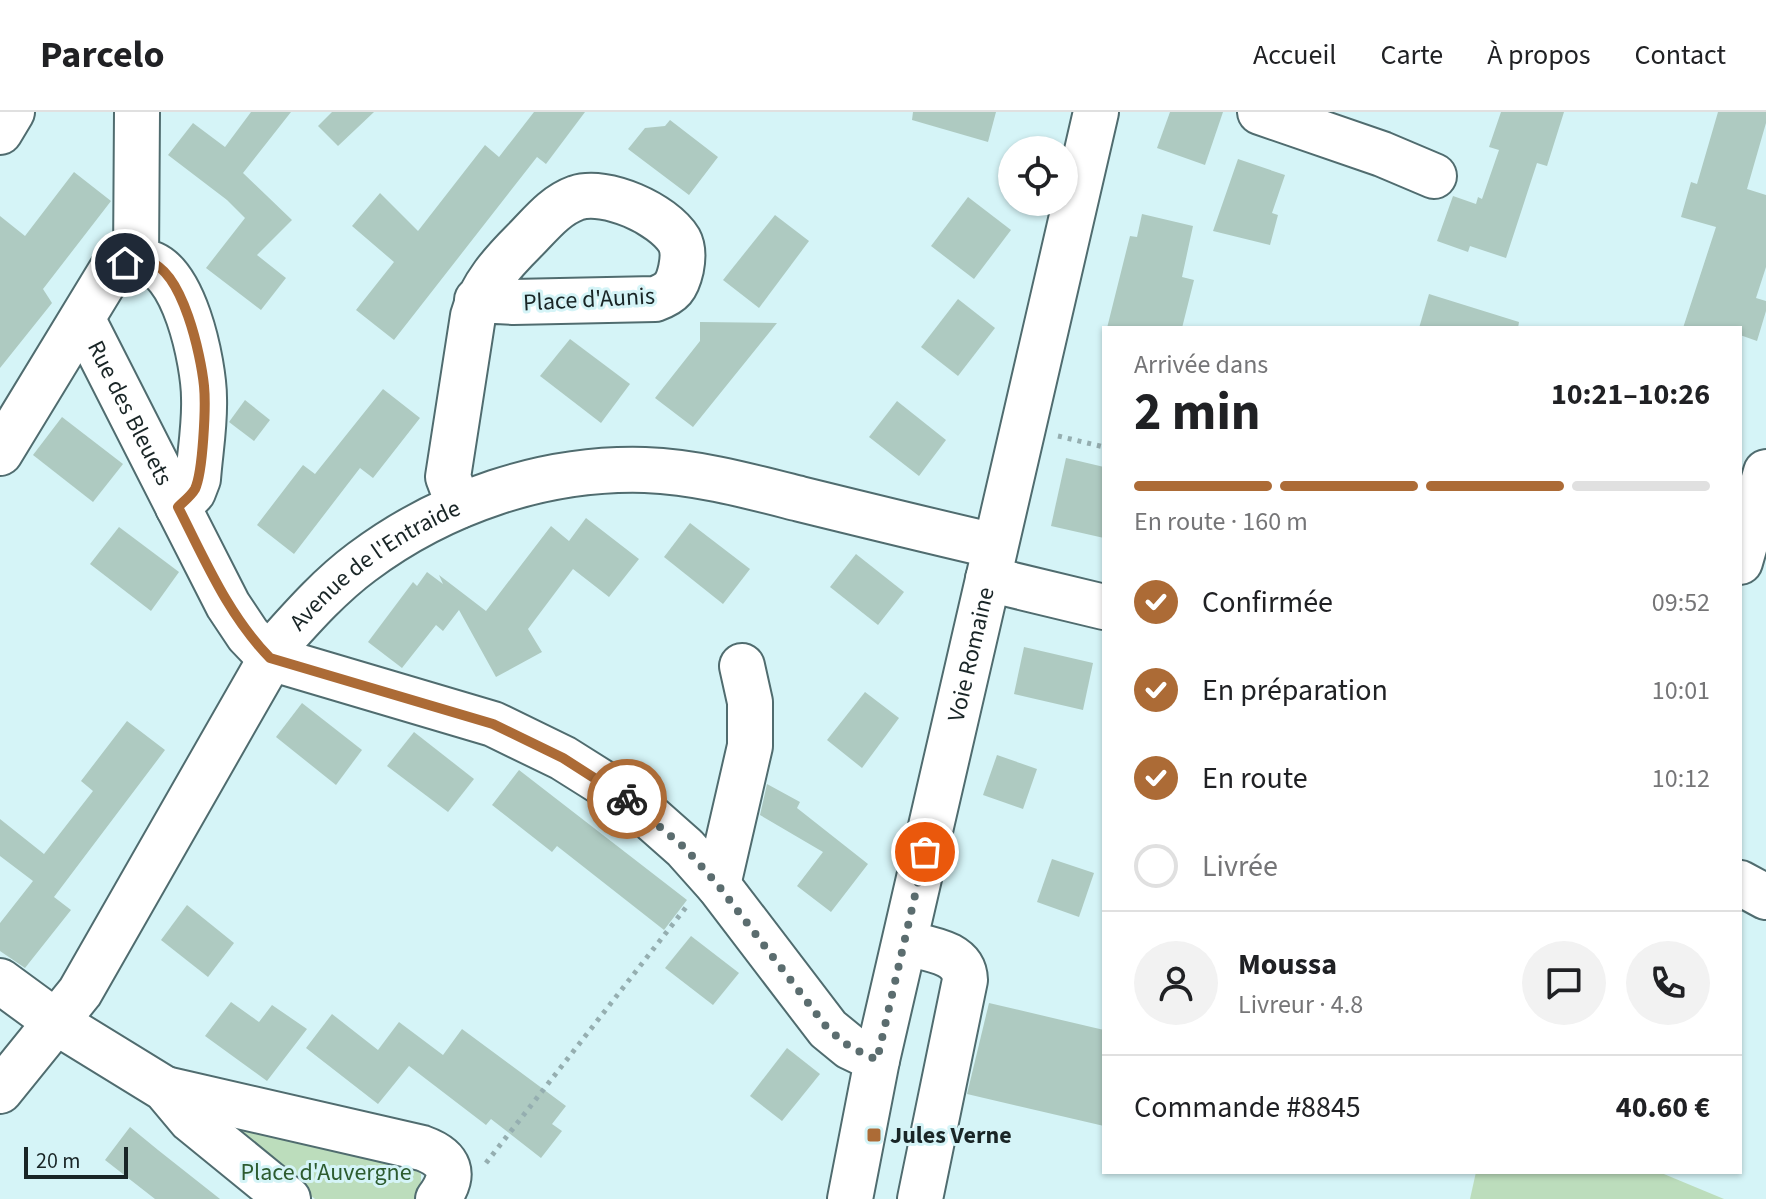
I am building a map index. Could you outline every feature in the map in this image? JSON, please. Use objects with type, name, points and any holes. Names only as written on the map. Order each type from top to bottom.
[{"type":"street","points":[[0,132],[12,112]]},
{"type":"street","points":[[136,262],[137,112]]},
{"type":"street","name":"Voie Romaine","points":[[850,1199],[877,1060],[1096,112]]},
{"type":"street","points":[[1260,112],[1382,154],[1434,176]]},
{"type":"street","name":"Rue des Bleuets","points":[[0,453],[112,269],[117,265],[149,262],[158,266],[179,289],[200,363],[205,401],[198,479],[193,492],[178,507]]},
{"type":"street","points":[[459,506],[448,477],[477,300]]},
{"type":"street","name":"Rue des Bleuets","points":[[83,320],[228,605],[248,635],[270,658]]},
{"type":"street","name":"Avenue de l'Entraide","points":[[0,1091],[80,992],[280,642],[319,599],[361,563],[407,531],[459,506],[515,486],[576,473],[645,470],[715,478],[991,562],[1102,606]]},
{"type":"street","points":[[1742,556],[1764,486]]},
{"type":"street","points":[[270,658],[493,724],[563,758],[633,802],[685,848],[715,881],[828,1029],[850,1047],[877,1060]]},
{"type":"street","points":[[715,881],[750,746],[750,702],[742,666]]},
{"type":"street","points":[[1742,884],[1766,897]]},
{"type":"street","points":[[905,943],[954,957],[965,970],[920,1199]]},
{"type":"street","points":[[0,981],[56,1022],[165,1089],[191,1120],[288,1199]]},
{"type":"street","points":[[165,1089],[437,1153],[448,1169],[448,1180],[438,1199]]},
{"type":"path","points":[[478,1174],[697,894],[715,881]]},
{"type":"green space","name":"Place d'Auvergne","points":[[213,1116],[407,1162],[421,1174],[421,1193],[417,1199],[315,1199]]},
{"type":"green space","points":[[1476,1174],[1664,1174],[1724,1199],[1470,1199]]},
{"type":"building","points":[[251,112],[291,112],[243,173],[292,220],[257,255],[286,278],[261,310],[206,268],[245,218],[227,200],[168,155],[193,123],[225,147]]},
{"type":"building","points":[[332,112],[374,112],[338,146],[318,126]]},
{"type":"building","points":[[534,112],[585,112],[546,164],[537,157],[394,340],[356,310],[394,262],[352,226],[380,193],[418,231],[485,145],[499,157]]},
{"type":"building","points":[[913,112],[996,112],[988,142],[912,120]]},
{"type":"building","points":[[1170,112],[1223,112],[1205,165],[1157,148]]},
{"type":"building","points":[[1501,112],[1564,112],[1547,166],[1537,163],[1506,258],[1470,246],[1468,252],[1437,241],[1453,196],[1476,204],[1478,197],[1482,199],[1499,150],[1489,147]]},
{"type":"building","points":[[1718,112],[1766,112],[1766,123],[1747,189],[1766,195],[1766,267],[1756,298],[1766,301],[1766,311],[1757,341],[1742,336],[1742,326],[1684,326],[1716,227],[1681,217],[1691,182],[1697,184]]},
{"type":"building","points":[[670,120],[718,157],[689,195],[628,149],[645,128],[665,126]]},
{"type":"building","points":[[1238,159],[1285,175],[1272,213],[1278,215],[1270,245],[1213,231]]},
{"type":"building","points":[[74,172],[111,201],[43,289],[52,303],[0,368],[0,216],[25,236]]},
{"type":"building","points":[[968,197],[1011,230],[974,279],[931,246]]},
{"type":"building","points":[[1142,214],[1193,226],[1182,277],[1194,280],[1182,326],[1108,326],[1130,236],[1137,237]]},
{"type":"building","points":[[775,215],[809,241],[759,308],[723,280]]},
{"type":"building","points":[[1429,294],[1519,322],[1518,326],[1420,326]]},
{"type":"building","points":[[958,299],[995,328],[958,376],[921,347]]},
{"type":"building","points":[[700,322],[777,323],[693,427],[655,398],[700,341]]},
{"type":"building","points":[[570,339],[630,384],[601,423],[540,376]]},
{"type":"building","points":[[383,389],[420,418],[373,478],[360,468],[294,554],[257,525],[303,465],[315,474]]},
{"type":"building","points":[[245,400],[270,420],[254,441],[229,422]]},
{"type":"building","points":[[897,401],[946,440],[919,476],[869,437]]},
{"type":"building","points":[[62,417],[123,464],[93,502],[33,455]]},
{"type":"building","points":[[1066,458],[1102,467],[1102,538],[1051,526]]},
{"type":"building","points":[[586,518],[639,559],[609,597],[573,569],[528,629],[542,652],[496,677],[459,610],[443,631],[436,625],[402,668],[368,642],[413,582],[417,586],[427,572],[443,584],[439,575],[486,611],[551,526],[569,541]]},
{"type":"building","points":[[690,523],[750,569],[723,604],[664,557]]},
{"type":"building","points":[[119,527],[179,572],[151,611],[90,564]]},
{"type":"building","points":[[856,554],[904,592],[878,625],[830,587]]},
{"type":"building","points":[[1024,647],[1093,663],[1083,710],[1014,694]]},
{"type":"building","points":[[865,692],[899,718],[862,768],[827,740]]},
{"type":"building","points":[[302,703],[362,750],[336,785],[276,737]]},
{"type":"building","points":[[127,721],[165,750],[54,897],[71,910],[25,968],[0,951],[0,923],[33,881],[0,856],[0,819],[44,854],[93,791],[81,781]]},
{"type":"building","points":[[414,732],[474,779],[448,812],[387,766]]},
{"type":"building","points":[[997,755],[1037,769],[1023,809],[983,795]]},
{"type":"building","points":[[519,770],[687,900],[664,930],[557,846],[552,852],[492,805]]},
{"type":"building","points":[[767,784],[800,802],[797,808],[868,864],[831,912],[797,886],[823,852],[760,815]]},
{"type":"building","points":[[1052,859],[1094,873],[1079,917],[1037,902]]},
{"type":"building","points":[[187,905],[234,943],[208,977],[161,940]]},
{"type":"building","points":[[691,936],[739,973],[713,1005],[665,968]]},
{"type":"building","points":[[231,1002],[259,1022],[272,1005],[307,1029],[267,1081],[205,1036]]},
{"type":"building","points":[[989,1003],[1102,1030],[1102,1126],[967,1094]]},
{"type":"building","points":[[332,1014],[378,1050],[399,1022],[443,1055],[462,1029],[566,1106],[552,1124],[562,1131],[541,1158],[491,1119],[486,1125],[409,1066],[378,1104],[306,1048]]},
{"type":"building","points":[[787,1048],[820,1074],[782,1121],[750,1096]]},
{"type":"building","points":[[130,1127],[220,1199],[155,1199],[105,1160]]},
{"type":"way so far","points":[[627,799],[685,848],[718,885],[828,1029],[850,1047],[877,1060],[925,852]]},
{"type":"place","name":"Jules Verne","points":[[874,1135]]},
{"type":"route","points":[[125,263],[149,262],[158,266],[179,289],[200,363],[205,401],[198,479],[193,492],[178,507],[228,605],[248,635],[270,658],[493,724],[563,758],[627,799]]}]
